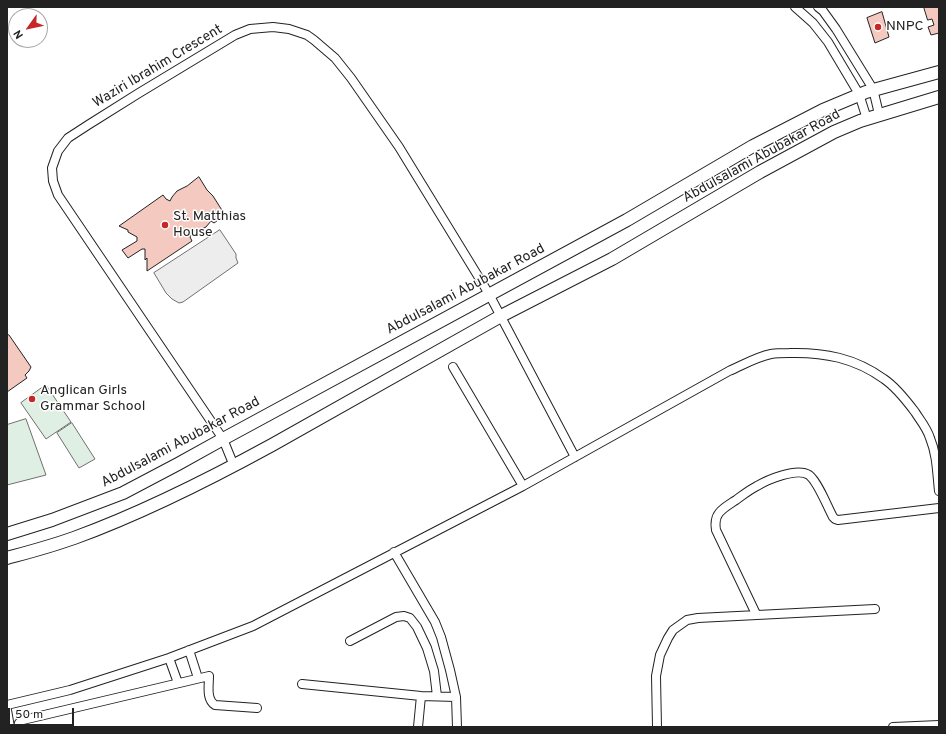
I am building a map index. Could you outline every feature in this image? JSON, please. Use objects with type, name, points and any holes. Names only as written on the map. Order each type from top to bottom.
[{"type":"main road","name":"Abdulsalami Abubakar Road","points":[[7,534],[52,520],[124,493],[627,220],[753,146],[823,110],[873,89],[939,72]]},
{"type":"main road","name":"Abdulsalami Abubakar Road","points":[[7,558],[73,538],[136,514],[188,489],[234,466],[501,316],[612,258],[760,172],[834,132],[879,114],[939,97]]},
{"type":"street","points":[[795,7],[813,22],[828,42],[860,94],[867,119]]},
{"type":"street","points":[[813,22],[823,8],[873,89],[879,114]]},
{"type":"street","name":"Waziri Ibrahim Crescent","points":[[234,466],[223,439],[58,195],[53,181],[52,168],[58,151],[68,138],[88,125],[235,35],[250,30],[273,27],[288,29],[307,35],[335,58],[351,78],[398,147],[489,294],[575,457]]},
{"type":"street","points":[[7,705],[58,693],[169,658],[259,624],[394,552],[523,486],[729,371],[772,354],[808,352],[842,358],[855,363],[885,379],[903,397],[930,436],[936,462],[939,491]]},
{"type":"street","points":[[453,367],[523,486]]},
{"type":"street","points":[[756,614],[716,530],[715,524],[719,513],[724,508],[756,487],[789,474],[800,472],[808,474],[816,483],[833,517],[838,520],[939,508]]},
{"type":"street","points":[[394,552],[435,622],[446,653],[456,697],[457,727]]},
{"type":"street","points":[[657,727],[656,676],[660,655],[673,630],[688,620],[756,614],[875,609]]},
{"type":"street","points":[[350,641],[396,617],[404,616],[410,618],[417,627],[427,648],[434,671],[438,696]]},
{"type":"street","points":[[189,650],[198,678]]},
{"type":"street","points":[[169,658],[178,683]]},
{"type":"street","points":[[18,727],[19,723],[23,720],[209,676],[209,697],[211,702],[215,705],[257,708]]},
{"type":"street","points":[[302,684],[421,696],[456,697]]},
{"type":"street","points":[[418,727],[421,696]]},
{"type":"street","points":[[7,710],[10,727]]},
{"type":"street","points":[[893,727],[939,725]]},
{"type":"green space","points":[[46,385],[71,422],[46,439],[21,403]]},
{"type":"green space","points":[[26,419],[46,475],[7,485],[7,425]]},
{"type":"green space","points":[[72,423],[95,459],[79,468],[57,433]]},
{"type":"shaded area","points":[[220,230],[236,254],[238,263],[183,302],[179,303],[172,299],[166,293],[154,273]]},
{"type":"building","points":[[924,7],[939,7],[939,33],[931,35],[928,27],[934,25],[932,19],[928,20]]},
{"type":"building","name":"NNPC","points":[[882,12],[889,37],[875,43],[867,18]]},
{"type":"building","name":"St. Matthias House","points":[[199,177],[225,215],[214,223],[211,221],[206,227],[200,230],[193,231],[190,237],[192,241],[147,271],[145,249],[142,249],[128,258],[122,250],[137,241],[137,237],[128,232],[128,230],[119,226],[163,195],[170,201],[177,191]]},
{"type":"building","points":[[9,335],[31,367],[25,375],[27,378],[7,392],[7,336]]},
{"type":"place","name":"NNPC","points":[[878,27]]},
{"type":"place","name":"St. Matthias House","points":[[165,225]]},
{"type":"place","name":"Anglican Girls Grammar School","points":[[32,399]]}]
